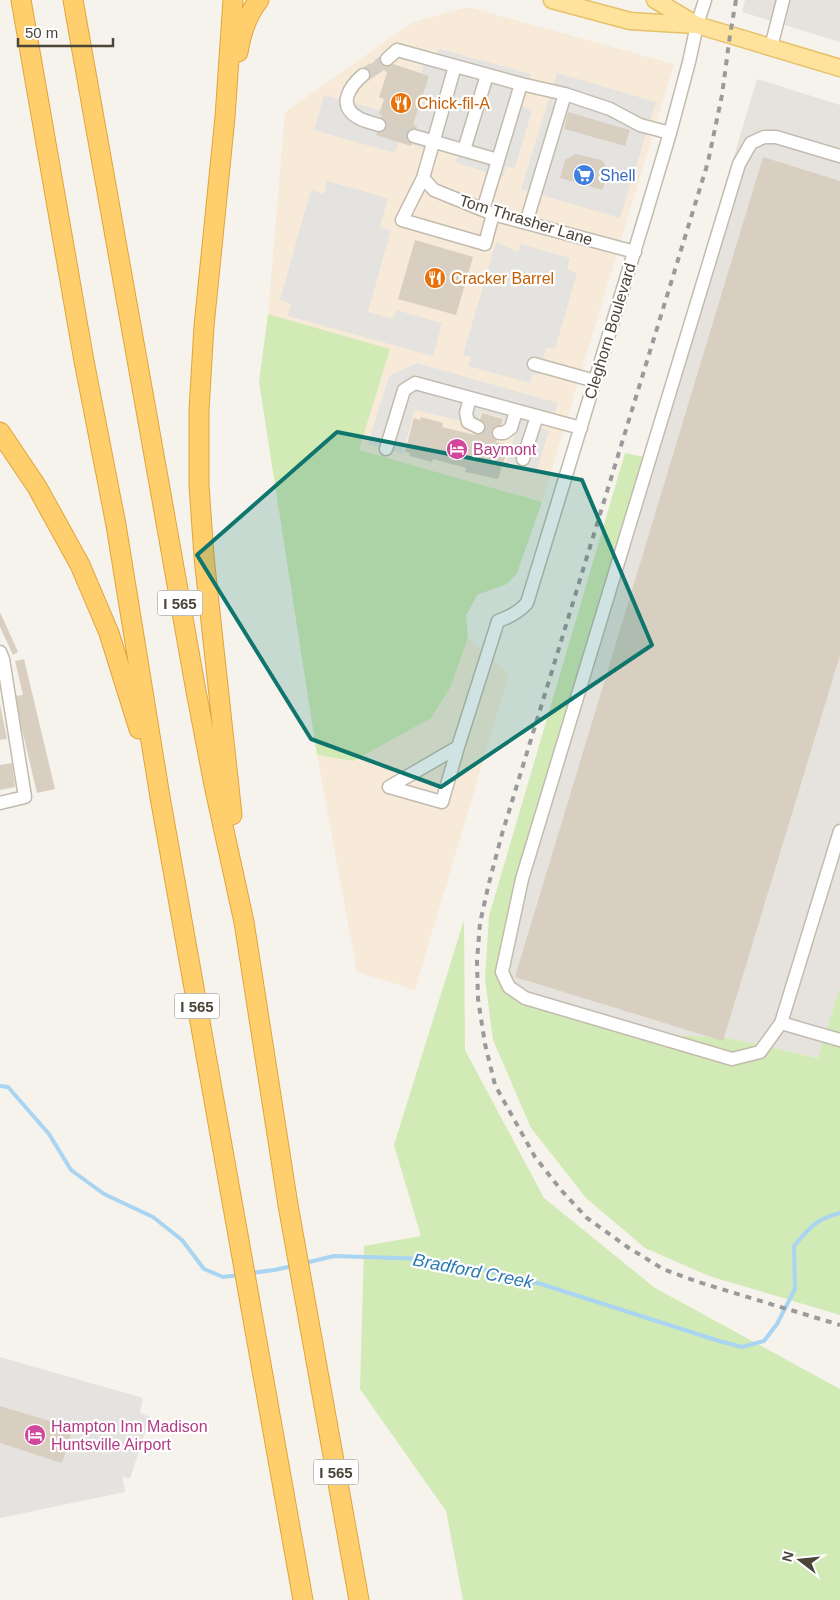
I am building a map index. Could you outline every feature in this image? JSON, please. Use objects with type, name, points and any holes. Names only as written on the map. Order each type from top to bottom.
[{"type":"highway","name":"I 565","points":[[21,0],[84,360],[116,524],[160,797],[303,1600]]},
{"type":"highway","name":"I 565","points":[[73,0],[196,692],[244,922],[288,1205],[359,1600]]},
{"type":"highway","points":[[234,0],[225,117],[203,334],[199,410],[199,485],[206,577],[244,922]]},
{"type":"highway","points":[[225,117],[239,44],[253,7],[259,0]]},
{"type":"highway","points":[[0,432],[37,487],[80,565],[110,633],[160,797]]},
{"type":"main road","points":[[552,0],[630,21],[697,25],[840,68]]},
{"type":"main road","points":[[655,0],[697,25]]},
{"type":"street","name":"Cleghorn Boulevard","points":[[458,747],[498,622],[521,609],[527,602],[635,252],[670,133],[705,0]]},
{"type":"street","points":[[771,47],[784,0]]},
{"type":"street","points":[[386,59],[396,50],[564,94],[610,109],[640,124],[670,133]]},
{"type":"street","points":[[456,66],[423,178],[402,220],[485,244],[488,212],[498,160],[521,84]]},
{"type":"street","points":[[363,75],[354,83],[349,91],[346,102],[351,112],[358,118],[379,125]]},
{"type":"street","points":[[464,150],[487,75]]},
{"type":"street","points":[[526,223],[564,94]]},
{"type":"street","points":[[414,136],[498,160]]},
{"type":"street","points":[[840,156],[776,137],[764,137],[751,143],[739,164],[522,879],[502,972],[509,987],[525,998],[732,1059],[760,1052],[782,1023],[840,831]]},
{"type":"street","name":"Tom Thrasher Lane","points":[[423,178],[434,190],[488,212],[635,252]]},
{"type":"street","points":[[534,364],[595,382]]},
{"type":"street","points":[[386,449],[404,390],[415,383],[581,428]]},
{"type":"street","points":[[470,398],[466,413],[468,422],[478,427]]},
{"type":"street","points":[[499,433],[504,434],[511,428],[516,410]]},
{"type":"street","points":[[523,460],[536,416]]},
{"type":"street","points":[[0,652],[3,659],[25,797],[0,803]]},
{"type":"street","points":[[458,747],[442,802],[389,787],[440,757],[458,747]]},
{"type":"street","points":[[782,1023],[840,1040]]},
{"type":"highlighted area","points":[[337,432],[582,480],[652,645],[441,787],[311,739],[197,555]]},
{"type":"shaded area","points":[[745,0],[840,0],[840,42],[742,12]]},
{"type":"shaded area","points":[[468,7],[674,64],[542,502],[359,450],[390,349],[268,314],[285,112],[413,22]]},
{"type":"shaded area","points":[[440,49],[531,74],[522,106],[532,110],[515,168],[506,166],[503,178],[456,162],[459,152],[432,143],[430,151],[399,140],[395,153],[314,130],[324,95],[408,118],[424,63]]},
{"type":"shaded area","points":[[557,73],[656,102],[620,218],[521,189]]},
{"type":"shaded area","points":[[757,79],[840,105],[840,988],[819,1058],[728,1038],[628,1033],[515,999],[502,976],[503,930]]},
{"type":"shaded area","points":[[327,181],[388,198],[380,227],[391,230],[368,312],[393,319],[396,310],[442,323],[433,356],[288,316],[291,304],[280,300],[311,190],[324,194]]},
{"type":"shaded area","points":[[496,242],[519,252],[520,244],[570,258],[567,270],[577,273],[555,349],[546,348],[538,375],[533,374],[530,383],[468,366],[471,357],[463,355]]},
{"type":"shaded area","points":[[417,363],[558,403],[551,425],[542,423],[540,427],[549,431],[536,473],[517,469],[516,464],[507,462],[516,430],[504,439],[499,438],[504,418],[481,412],[475,431],[461,421],[415,410],[402,454],[368,444],[389,376]]},
{"type":"shaded area","points":[[468,638],[509,674],[415,990],[357,972],[317,755],[353,761],[451,686]]},
{"type":"shaded area","points":[[0,1357],[143,1398],[140,1413],[150,1417],[130,1479],[122,1476],[125,1492],[0,1518]]},
{"type":"green space","points":[[268,314],[390,349],[359,450],[542,502],[517,573],[507,584],[477,595],[466,616],[468,638],[451,686],[431,718],[353,761],[317,755],[259,382]]},
{"type":"green space","points":[[625,453],[644,457],[504,930],[502,976],[515,999],[628,1033],[728,1038],[818,1058],[840,988],[840,1315],[709,1276],[645,1248],[586,1198],[531,1128],[493,1040],[485,979],[489,916]]},
{"type":"green space","points":[[464,920],[465,1050],[544,1198],[655,1288],[840,1389],[840,1600],[463,1600],[446,1511],[360,1389],[364,1246],[421,1236],[394,1145]]},
{"type":"building","points":[[384,55],[390,63],[429,76],[413,125],[417,126],[411,146],[376,135],[382,115],[379,114],[384,99],[379,97],[387,73],[384,70],[368,81],[360,71]]},
{"type":"building","name":"Shell","points":[[568,112],[630,130],[625,146],[564,129]]},
{"type":"building","name":"Shell","points":[[576,154],[602,160],[609,172],[602,190],[560,178],[565,160]]},
{"type":"building","points":[[763,157],[840,181],[840,655],[723,1041],[515,977]]},
{"type":"building","name":"Cracker Barrel","points":[[415,240],[473,257],[456,315],[398,299]]},
{"type":"building","name":"Baymont","points":[[482,413],[503,419],[496,442],[509,445],[498,479],[465,472],[466,468],[433,459],[432,462],[409,456],[410,453],[405,452],[414,418],[420,420],[421,417],[443,423],[442,427],[475,435]]},
{"type":"building","points":[[0,612],[18,652],[13,655],[0,627]]},
{"type":"building","points":[[24,659],[55,789],[37,793],[14,696],[23,695],[15,661]]},
{"type":"building","points":[[0,704],[7,739],[0,740]]},
{"type":"building","points":[[12,763],[15,787],[0,790],[0,765]]},
{"type":"building","name":"Hampton Inn Madison Huntsville Airport","points":[[0,1406],[73,1428],[62,1463],[0,1443]]},
{"type":"waterway","name":"Bradford Creek","points":[[0,1086],[8,1087],[49,1134],[71,1170],[104,1194],[153,1217],[182,1240],[204,1269],[223,1277],[239,1275]]},
{"type":"waterway","name":"Bradford Creek","points":[[305,1263],[334,1256],[427,1259],[482,1269],[541,1284],[742,1347],[764,1341],[777,1324],[795,1289],[794,1246],[814,1225],[825,1218],[840,1213]]},
{"type":"waterway","name":"Bradford Creek","points":[[251,1273],[293,1266]]},
{"type":"tunnel","points":[[363,75],[387,59]]},
{"type":"tunnel","points":[[379,125],[414,136]]},
{"type":"tunnel","points":[[478,427],[499,433]]},
{"type":"railway","points":[[736,0],[722,95],[708,162],[502,834],[489,883],[480,923],[477,961],[478,999],[485,1044],[495,1085],[535,1157],[561,1190],[587,1218],[629,1248],[663,1269],[698,1282],[840,1325]]},
{"type":"place","name":"Chick-fil-A","points":[[401,103]]},
{"type":"place","name":"Shell","points":[[584,175]]},
{"type":"place","name":"Cracker Barrel","points":[[435,278]]},
{"type":"place","name":"Baymont","points":[[457,449]]},
{"type":"place","name":"Hampton Inn Madison Huntsville Airport","points":[[35,1435]]}]
